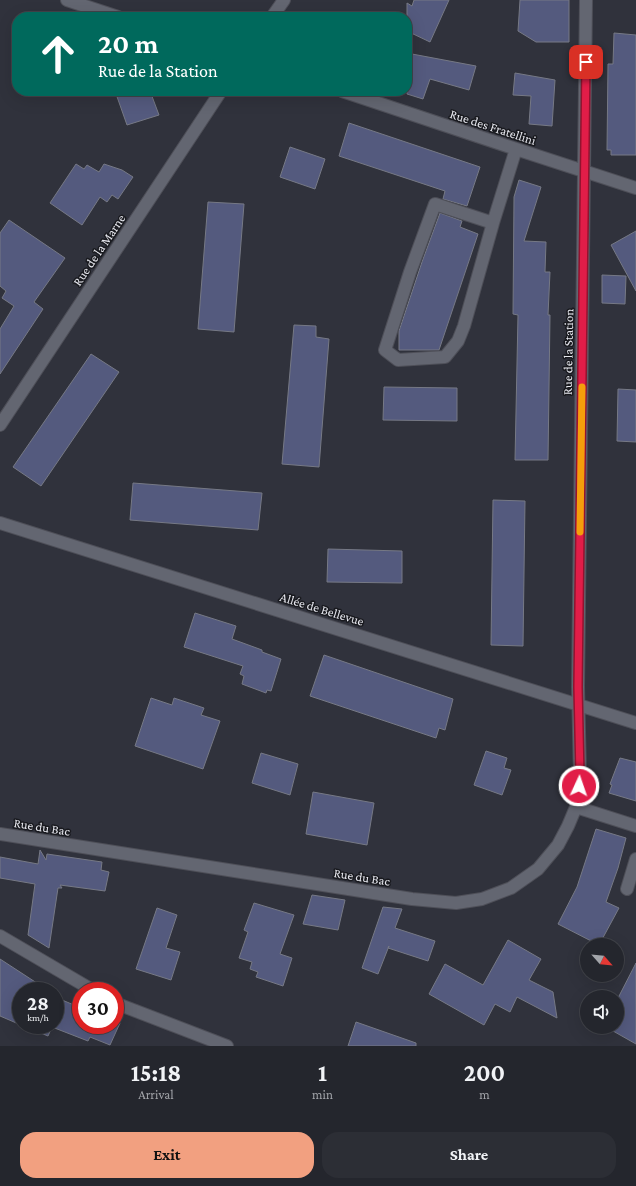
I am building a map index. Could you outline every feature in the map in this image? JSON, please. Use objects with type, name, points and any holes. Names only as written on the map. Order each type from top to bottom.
[{"type":"street","points":[[67,0],[103,12]]},
{"type":"street","points":[[276,12],[284,0]]},
{"type":"street","name":"Rue de la Station","points":[[579,704],[586,0]]},
{"type":"street","name":"Rue de la Marne","points":[[0,425],[218,96]]},
{"type":"street","name":"Rue des Fratellini","points":[[357,96],[636,188]]},
{"type":"street","points":[[493,223],[435,204],[410,272],[385,350],[398,360],[445,357],[458,341],[516,149]]},
{"type":"street","name":"Allée de Bellevue","points":[[0,522],[636,723]]},
{"type":"street","name":"Rue du Bac","points":[[0,834],[412,899],[456,903],[482,899],[511,888],[538,869],[558,845],[568,826],[576,807],[580,775],[579,704]]},
{"type":"street","points":[[576,807],[636,826]]},
{"type":"street","points":[[627,889],[636,859]]},
{"type":"street","points":[[0,936],[79,982]]},
{"type":"street","points":[[124,1006],[227,1046]]},
{"type":"building","points":[[414,0],[449,0],[430,42],[412,33],[412,12],[407,12],[407,3],[412,6]]},
{"type":"building","points":[[520,0],[569,0],[569,42],[536,42],[518,31]]},
{"type":"building","points":[[614,33],[636,35],[636,155],[611,155],[611,150],[607,150],[608,64],[613,64]]},
{"type":"building","points":[[412,54],[476,66],[469,90],[430,79],[423,99],[412,96]]},
{"type":"building","points":[[515,73],[555,80],[552,126],[529,124],[531,96],[513,95]]},
{"type":"building","points":[[117,96],[152,96],[159,115],[127,125]]},
{"type":"building","points":[[349,123],[480,167],[467,206],[443,199],[445,191],[339,156]]},
{"type":"building","points":[[290,147],[325,159],[315,189],[280,177]]},
{"type":"building","points":[[76,164],[84,169],[87,165],[99,172],[104,164],[122,170],[133,177],[118,199],[112,195],[107,202],[100,197],[82,225],[50,203]]},
{"type":"building","points":[[519,180],[541,187],[524,241],[546,242],[545,272],[550,272],[548,315],[550,315],[548,460],[515,460],[518,315],[513,314],[514,197]]},
{"type":"building","points":[[208,202],[244,204],[234,332],[198,329]]},
{"type":"building","points":[[440,213],[462,221],[460,227],[478,234],[439,350],[399,350],[399,331]]},
{"type":"building","points":[[9,220],[65,258],[34,302],[43,309],[0,374],[0,329],[14,306],[2,298],[6,291],[0,286],[0,233]]},
{"type":"building","points":[[636,231],[636,291],[611,245]]},
{"type":"building","points":[[602,275],[626,276],[625,304],[602,303]]},
{"type":"building","points":[[294,325],[316,326],[316,337],[329,339],[319,467],[282,464]]},
{"type":"building","points":[[91,354],[119,372],[41,486],[13,467]]},
{"type":"building","points":[[384,387],[457,388],[457,421],[383,420]]},
{"type":"building","points":[[618,389],[636,390],[636,442],[617,441]]},
{"type":"building","points":[[133,483],[262,493],[258,530],[130,520]]},
{"type":"building","points":[[493,500],[525,501],[523,646],[491,645]]},
{"type":"building","points":[[328,549],[402,551],[402,583],[327,582]]},
{"type":"building","points":[[195,613],[236,626],[232,639],[281,659],[271,691],[267,690],[266,693],[242,684],[244,676],[240,674],[243,666],[184,647]]},
{"type":"building","points":[[324,655],[453,699],[445,730],[439,728],[436,738],[310,696]]},
{"type":"building","points":[[151,698],[172,705],[174,698],[204,708],[201,715],[220,721],[203,769],[135,746]]},
{"type":"building","points":[[486,751],[507,758],[504,768],[511,770],[502,795],[474,785]]},
{"type":"building","points":[[261,753],[298,764],[290,795],[252,783]]},
{"type":"building","points":[[620,758],[636,762],[636,801],[609,793],[612,785],[610,784]]},
{"type":"building","points":[[313,792],[374,803],[367,845],[306,834]]},
{"type":"building","points":[[596,829],[626,838],[618,868],[606,902],[619,908],[603,938],[585,938],[558,924],[577,887]]},
{"type":"building","points":[[40,850],[46,860],[47,854],[102,862],[101,870],[109,872],[105,891],[60,885],[62,888],[58,888],[49,948],[28,935],[35,884],[0,878],[0,857],[38,864]]},
{"type":"building","points":[[312,895],[345,900],[338,930],[303,924]]},
{"type":"building","points":[[254,903],[294,915],[280,954],[292,958],[283,986],[256,977],[258,972],[250,969],[252,962],[239,958],[248,932],[244,930]]},
{"type":"building","points":[[383,907],[402,909],[395,928],[435,941],[428,961],[388,948],[378,974],[362,968]]},
{"type":"building","points":[[157,908],[177,915],[166,948],[180,952],[171,980],[136,969]]},
{"type":"building","points":[[508,940],[541,959],[529,980],[553,992],[557,1018],[517,997],[510,1012],[495,1004],[484,1025],[429,994],[445,964],[483,985]]},
{"type":"building","points":[[0,959],[35,982],[12,982],[12,1021],[0,1016]]},
{"type":"building","points":[[636,963],[636,1044],[618,1034],[624,1034],[624,990],[622,990]]},
{"type":"building","points":[[64,1001],[72,1004],[72,1034],[115,1034],[110,1045],[90,1037],[88,1041],[64,1032]]},
{"type":"building","points":[[356,1022],[416,1043],[416,1046],[348,1046]]},
{"type":"slow traffic","points":[[580,532],[582,387]]},
{"type":"route","points":[[579,786],[578,687],[586,62]]}]
